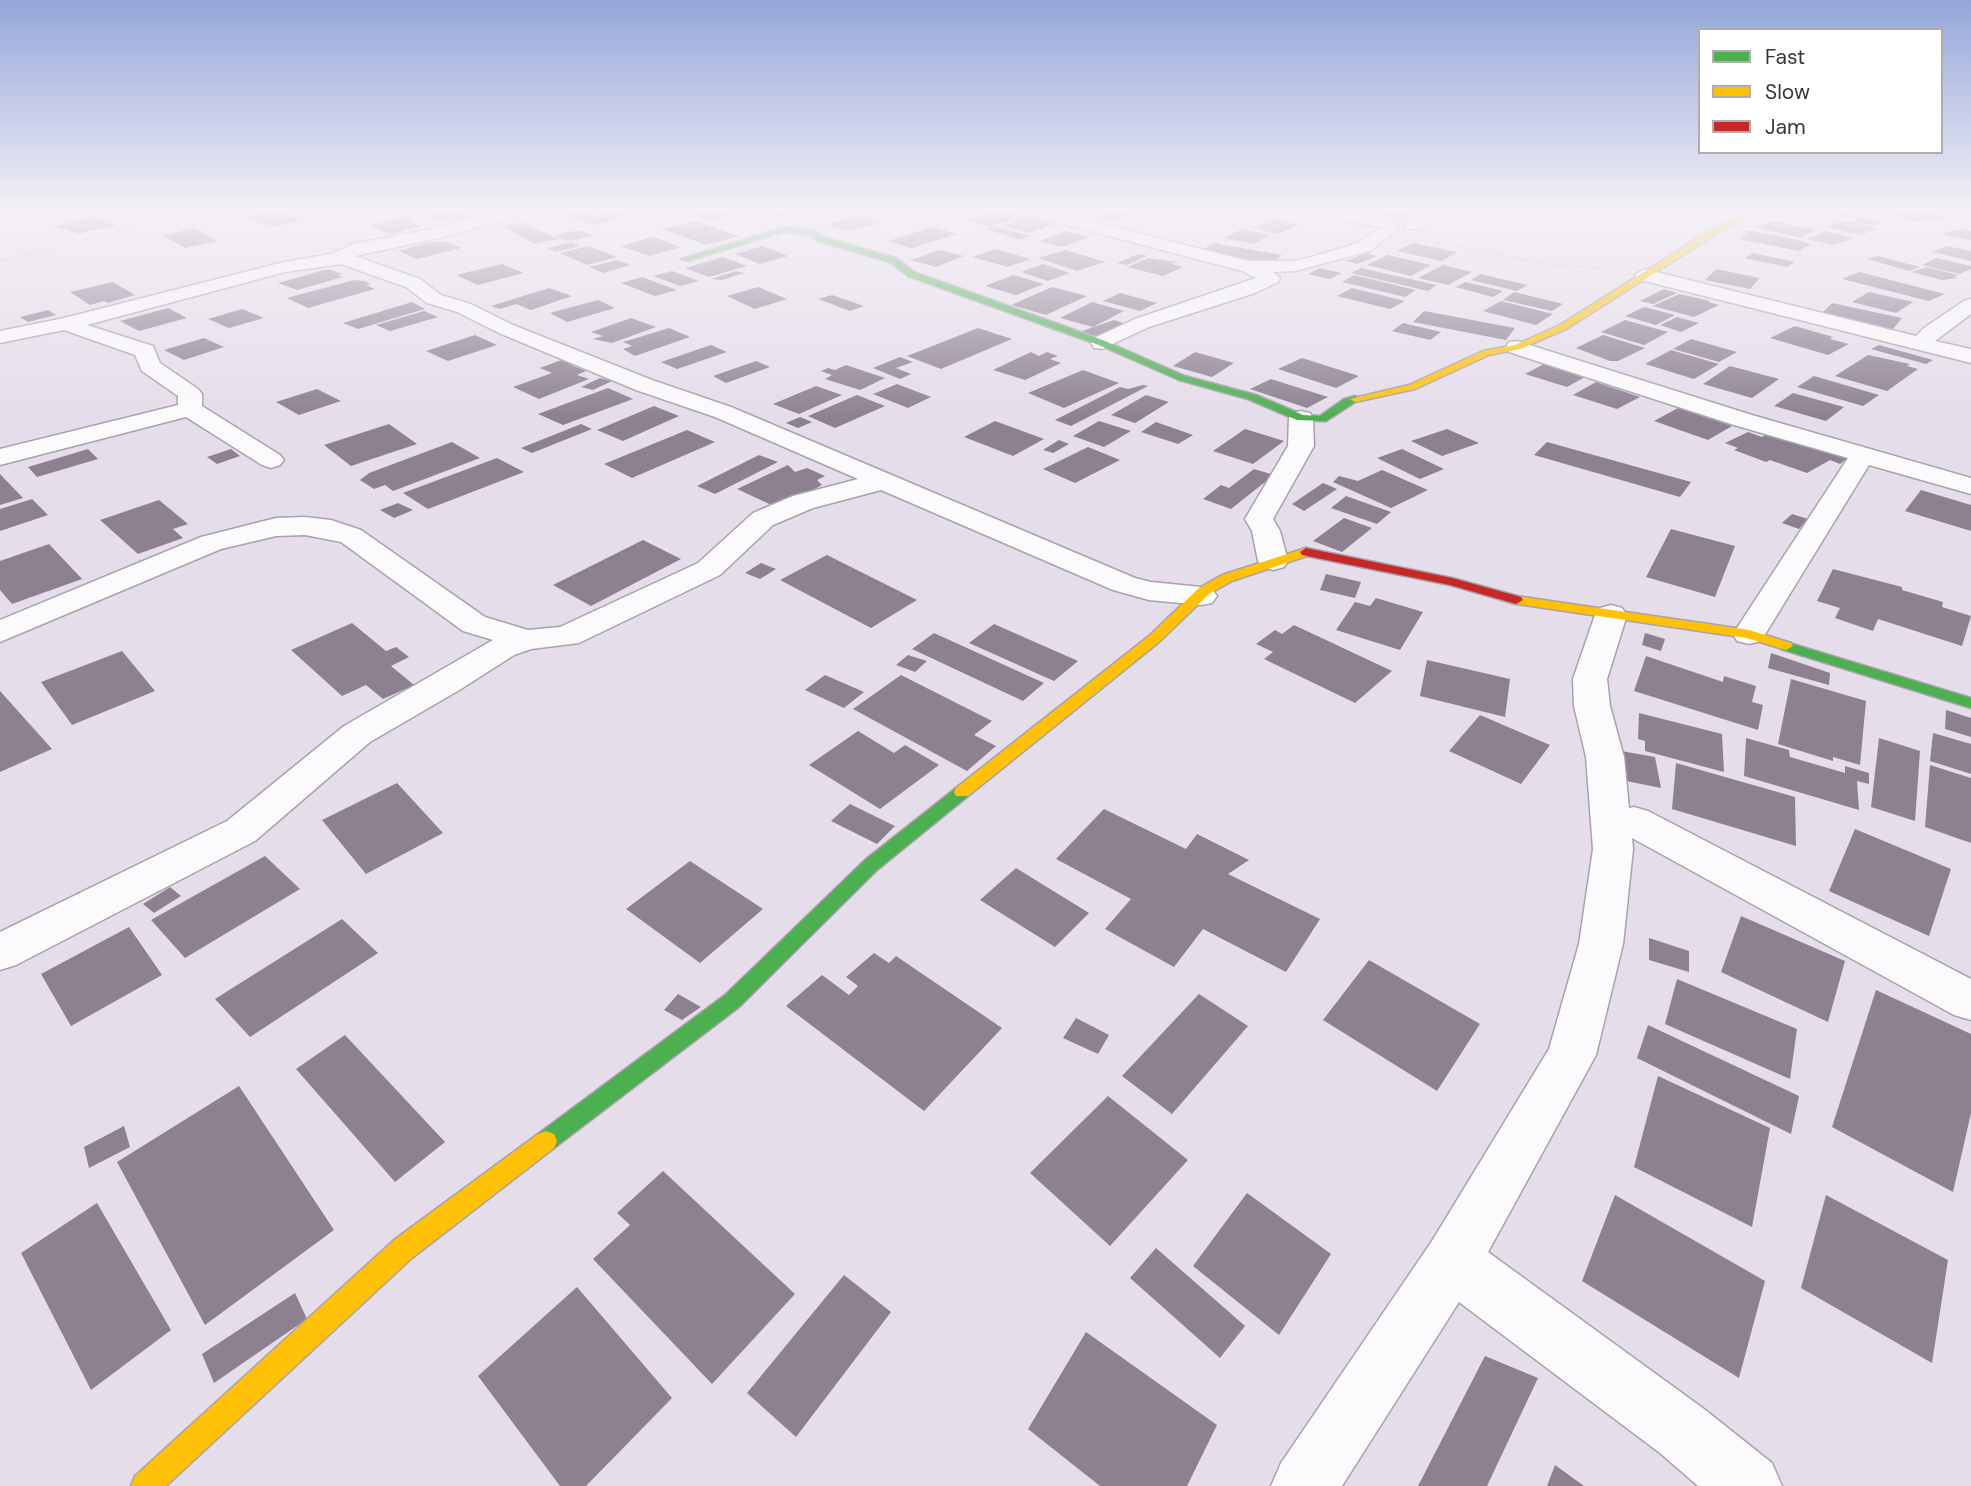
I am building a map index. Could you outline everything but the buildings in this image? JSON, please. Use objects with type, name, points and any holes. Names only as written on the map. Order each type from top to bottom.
[{"type":"street","points":[[0,337],[65,324],[233,280]]},
{"type":"street","points":[[405,280],[434,299],[464,308],[506,329],[644,385],[723,412],[1124,584],[1149,591],[1201,596]]},
{"type":"street","points":[[929,280],[1102,343],[1182,378],[1252,397],[1301,418],[1322,419],[1348,401],[1412,387],[1486,353],[1517,347],[1563,327],[1637,280]]},
{"type":"street","points":[[1102,343],[1142,323],[1248,289],[1266,280]]},
{"type":"street","points":[[1672,280],[1971,356]]},
{"type":"street","points":[[1920,344],[1931,332],[1971,305]]},
{"type":"street","points":[[65,324],[145,351],[150,366],[190,394],[190,409]]},
{"type":"street","points":[[1517,347],[1862,456],[1971,486]]},
{"type":"street","points":[[0,457],[190,409],[271,460]]},
{"type":"street","points":[[1273,561],[1266,531],[1259,519],[1301,446],[1301,418]]},
{"type":"street","points":[[1749,634],[1862,456]]},
{"type":"street","points":[[0,952],[242,831],[357,734],[502,648],[527,640],[567,636],[709,569],[763,519],[803,502],[883,481]]},
{"type":"street","points":[[0,632],[211,542],[276,527],[305,526],[331,529],[351,536],[474,624],[527,640]]},
{"type":"street","points":[[145,1486],[403,1250],[732,1001],[871,864],[1154,639],[1204,591],[1227,578],[1308,551],[1440,579],[1525,602],[1749,634],[1971,703]]},
{"type":"street","points":[[1304,1486],[1452,1261],[1572,1055],[1601,944],[1613,849],[1605,757],[1592,706],[1590,679],[1611,615]]},
{"type":"street","points":[[1634,821],[1971,1001]]},
{"type":"street","points":[[1452,1261],[1672,1423],[1749,1486]]},
{"type":"traffic: fast","points":[[929,280],[1102,343],[1182,378],[1252,397],[1301,418],[1322,419],[1355,399]]},
{"type":"traffic: fast","points":[[1786,646],[1971,703]]},
{"type":"traffic: fast","points":[[546,1141],[732,1001],[871,865],[962,792]]},
{"type":"traffic: slow","points":[[1355,399],[1412,387],[1486,353],[1517,347],[1563,327],[1637,280]]},
{"type":"traffic: slow","points":[[962,792],[1154,639],[1204,591],[1227,578],[1306,552]]},
{"type":"traffic: slow","points":[[1516,600],[1749,634],[1786,646]]},
{"type":"traffic: slow","points":[[145,1486],[403,1249],[546,1141]]},
{"type":"traffic: jam","points":[[1306,552],[1452,582],[1516,600]]}]
